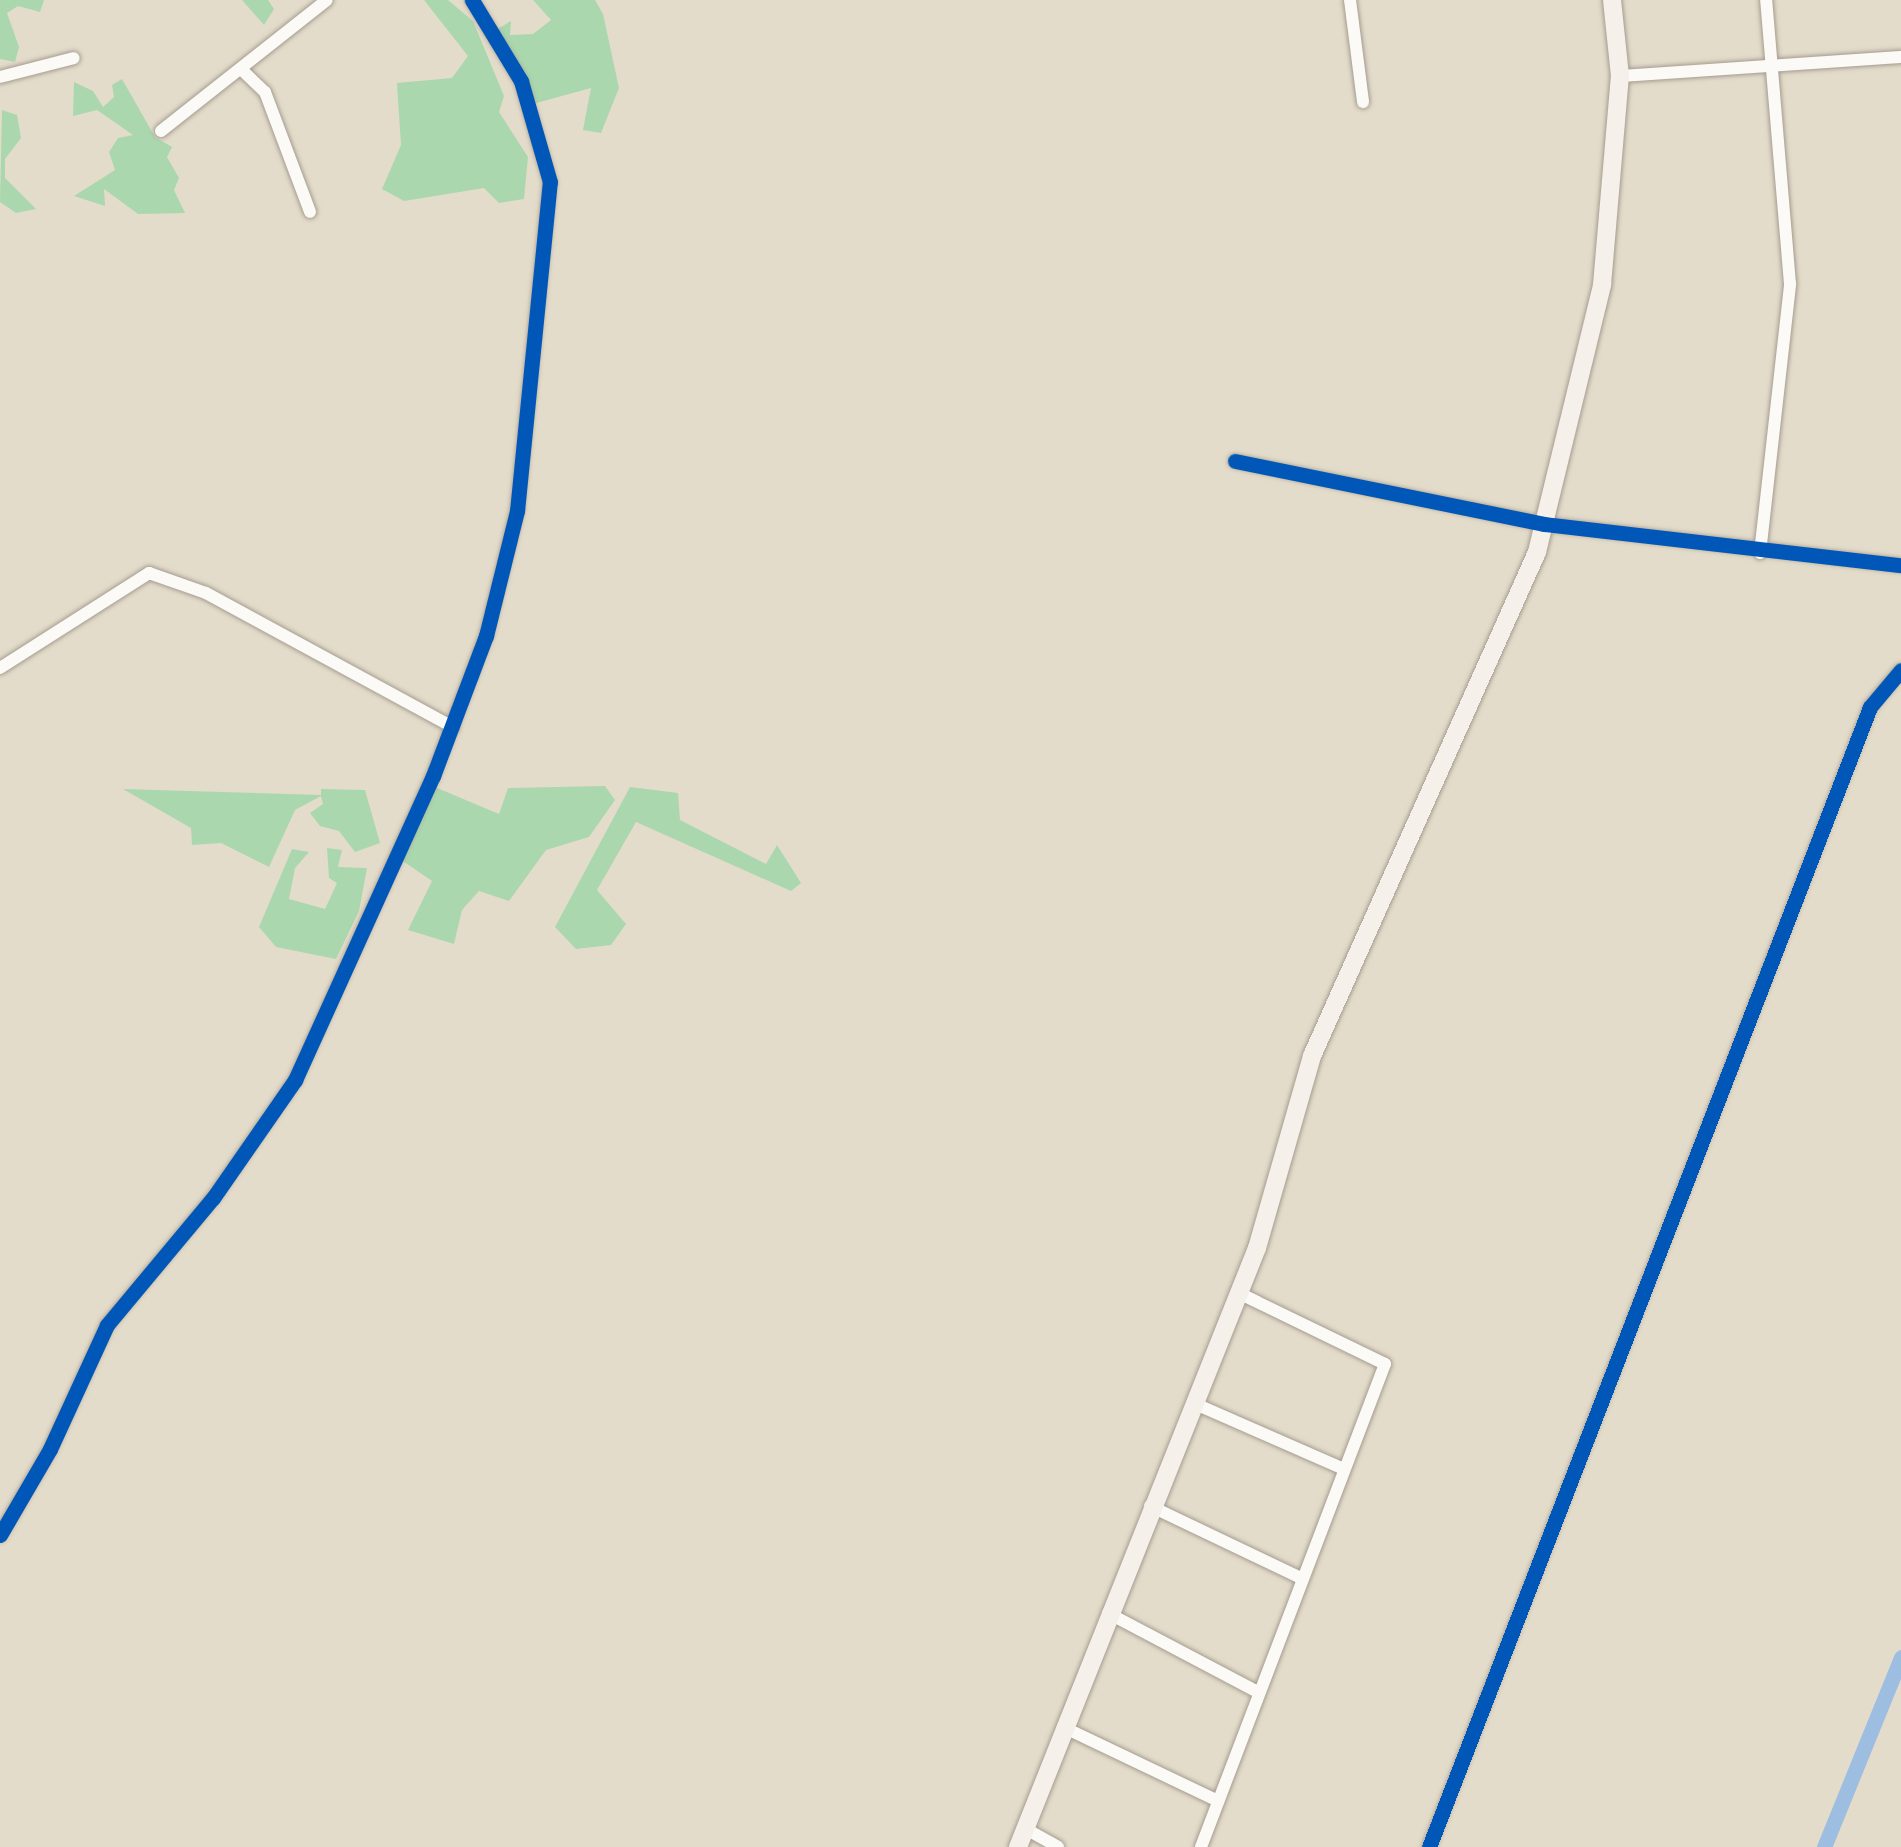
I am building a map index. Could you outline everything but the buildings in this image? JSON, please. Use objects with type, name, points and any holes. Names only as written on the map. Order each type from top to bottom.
[{"type":"main road","points":[[1018,1847],[1150,1506],[1239,1293],[1312,1056],[1544,524],[1602,286],[1620,76],[1612,0]]},
{"type":"street","points":[[160,130],[242,70],[327,0]]},
{"type":"street","points":[[0,1535],[50,1449],[106,1324],[276,1115],[328,1018],[453,727],[492,617],[517,511],[550,212],[546,166],[520,81],[472,0]]},
{"type":"street","points":[[1350,0],[1363,102]]},
{"type":"street","points":[[1760,553],[1790,284],[1766,0]]},
{"type":"street","points":[[1620,76],[1901,57]]},
{"type":"street","points":[[0,76],[74,58]]},
{"type":"street","points":[[242,70],[264,92],[310,212]]},
{"type":"street","points":[[1236,460],[1544,524],[1760,553],[1901,565]]},
{"type":"street","points":[[0,668],[149,573],[206,594],[453,727]]},
{"type":"street","points":[[1429,1847],[1864,724],[1901,670]]},
{"type":"street","points":[[1201,1847],[1299,1578],[1385,1364],[1239,1293]]},
{"type":"street","points":[[1193,1402],[1342,1468]]},
{"type":"street","points":[[1150,1506],[1299,1578]]},
{"type":"street","points":[[1108,1613],[1258,1692]]},
{"type":"street","points":[[1064,1727],[1218,1801]]},
{"type":"street","points":[[1024,1828],[1058,1847]]},
{"type":"green space","points":[[0,0],[44,0],[40,12],[18,6],[7,13],[19,47],[15,62],[0,59]]},
{"type":"green space","points":[[242,0],[268,0],[274,9],[264,25]]},
{"type":"green space","points":[[424,0],[448,0],[473,21],[504,96],[499,112],[528,157],[524,199],[499,203],[484,188],[404,201],[382,189],[401,145],[397,83],[452,78],[468,56]]},
{"type":"green space","points":[[533,0],[595,0],[603,14],[619,88],[601,133],[583,130],[591,88],[529,105],[493,32],[511,21],[510,35],[533,34],[551,20]]},
{"type":"green space","points":[[122,79],[155,137],[172,147],[167,157],[179,178],[174,190],[185,213],[138,214],[104,189],[105,206],[74,196],[115,170],[109,152],[118,138],[133,135],[97,110],[73,116],[74,82],[93,91],[103,107],[114,97],[112,85]]},
{"type":"green space","points":[[2,110],[17,115],[21,138],[5,159],[5,178],[36,209],[16,213],[0,202]]},
{"type":"green space","points":[[430,785],[499,814],[508,788],[605,786],[615,800],[589,837],[546,850],[509,901],[479,891],[462,910],[454,944],[408,930],[432,881],[397,857]]},
{"type":"green space","points":[[630,787],[678,793],[680,820],[766,864],[777,845],[801,883],[791,891],[636,822],[597,890],[626,924],[611,945],[576,949],[555,927]]},
{"type":"green space","points":[[123,789],[321,795],[321,789],[365,790],[380,843],[355,852],[339,831],[320,826],[310,813],[323,804],[321,796],[295,810],[269,867],[221,843],[192,845],[191,828]]},
{"type":"green space","points":[[327,848],[342,850],[338,867],[367,868],[359,911],[336,959],[276,947],[259,927],[292,849],[309,852],[295,868],[289,899],[325,909],[337,883],[329,878]]},
{"type":"waterway","points":[[1824,1847],[1901,1657]]},
{"type":"cycle path","points":[[0,1535],[50,1449],[107,1325],[213,1198],[295,1080],[433,776],[486,636],[517,511],[550,182],[521,81],[472,0]]},
{"type":"cycle path","points":[[1235,461],[1544,524],[1901,565]]},
{"type":"cycle path","points":[[1429,1847],[1870,707],[1901,670]]}]
